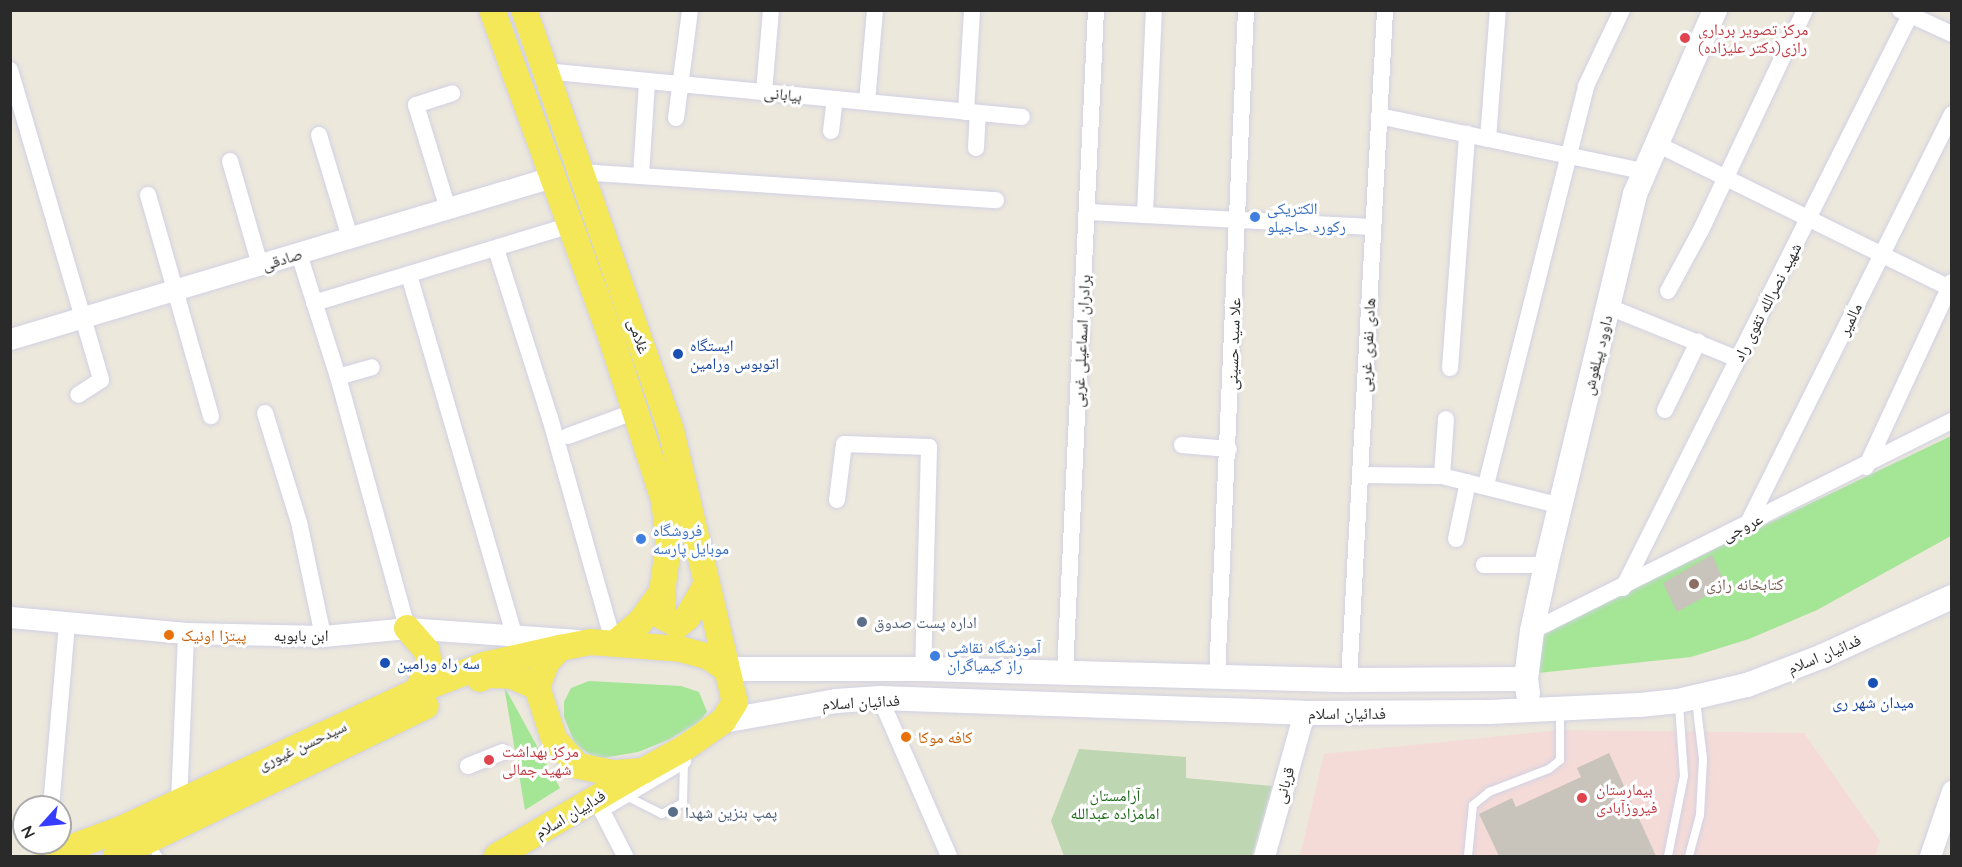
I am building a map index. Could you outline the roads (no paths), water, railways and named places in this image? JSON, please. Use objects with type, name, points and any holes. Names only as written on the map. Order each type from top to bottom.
[{"type":"main road","name":"غلامی","points":[[492,10],[571,225],[636,411],[664,500],[669,542],[662,592],[640,622],[602,643]]},
{"type":"main road","name":"غلامی","points":[[524,10],[671,430],[688,489],[706,585],[726,669]]},
{"type":"main road","name":"داوود پیلغوش","points":[[1526,679],[1532,631],[1546,565],[1643,171],[1715,10]]},
{"type":"main road","points":[[662,592],[663,617],[678,625],[687,618],[706,585]]},
{"type":"main road","name":"فدائیان اسلام","points":[[723,721],[836,701],[880,698],[1304,713],[1489,712],[1687,699],[1747,685],[1823,656],[1952,597]]},
{"type":"main road","points":[[406,715],[429,665],[427,651],[407,628]]},
{"type":"main road","points":[[602,643],[680,649],[709,657],[726,669],[734,686],[735,702],[723,721],[690,750],[643,771],[612,773],[578,766],[554,739],[537,687],[546,663],[560,648],[602,643]]},
{"type":"main road","name":"سیدحسن غیوری","points":[[48,856],[179,803],[418,690],[484,665],[560,648]]},
{"type":"main road","name":"فدائیان اسلام","points":[[726,669],[923,669],[1348,680],[1526,679]]},
{"type":"main road","name":"سیدحسن غیوری","points":[[116,856],[154,850],[406,715],[488,675],[512,676],[537,687]]},
{"type":"main road","points":[[1486,679],[1497,695],[1489,712]]},
{"type":"main road","points":[[1526,679],[1528,693],[1550,707]]},
{"type":"main road","name":"فداییان اسلام","points":[[497,856],[643,771]]},
{"type":"street","points":[[676,118],[690,10]]},
{"type":"street","points":[[764,92],[771,10]]},
{"type":"street","points":[[867,102],[876,10]]},
{"type":"street","points":[[972,10],[972,112],[976,148]]},
{"type":"street","name":"برادران اسماعیلی غربی","points":[[1065,672],[1096,10]]},
{"type":"street","points":[[1145,214],[1155,10]]},
{"type":"street","name":"علا سید حسینی","points":[[1217,677],[1229,449],[1246,10]]},
{"type":"street","name":"هادی نفری غربی","points":[[1348,680],[1385,10]]},
{"type":"street","points":[[1488,139],[1498,10]]},
{"type":"street","points":[[1486,485],[1586,86],[1622,10]]},
{"type":"street","points":[[1668,291],[1726,178],[1805,10]]},
{"type":"street","points":[[1903,12],[1952,34]]},
{"type":"street","name":"شهید نصرالله تقوی راد","points":[[1623,588],[1808,219],[1903,12]]},
{"type":"street","name":"بیابانی","points":[[545,70],[1022,117]]},
{"type":"street","points":[[12,81],[101,380],[78,395]]},
{"type":"street","points":[[641,175],[647,81]]},
{"type":"street","points":[[447,209],[416,105],[452,93]]},
{"type":"street","points":[[831,131],[835,99]]},
{"type":"street","name":"مالمیر","points":[[1748,523],[1952,114]]},
{"type":"street","points":[[1379,116],[1643,171]]},
{"type":"street","points":[[319,135],[350,238]]},
{"type":"street","points":[[1450,368],[1467,135]]},
{"type":"street","points":[[1656,143],[1882,255],[1951,286],[1866,467]]},
{"type":"street","points":[[230,161],[260,266]]},
{"type":"street","points":[[581,172],[996,200]]},
{"type":"street","name":"صادقی","points":[[10,339],[552,177]]},
{"type":"street","points":[[148,195],[177,290],[211,416]]},
{"type":"street","points":[[1087,212],[1373,227]]},
{"type":"street","points":[[314,303],[571,225]]},
{"type":"street","points":[[496,249],[550,418],[602,643]]},
{"type":"street","points":[[298,254],[338,377],[407,628]]},
{"type":"street","points":[[409,275],[514,633]]},
{"type":"street","points":[[1609,307],[1738,359]]},
{"type":"street","points":[[1665,410],[1698,342]]},
{"type":"street","points":[[338,377],[372,367]]},
{"type":"street","points":[[568,436],[636,411]]},
{"type":"street","points":[[265,413],[299,522],[323,636]]},
{"type":"street","points":[[1442,476],[1446,419]]},
{"type":"street","name":"عروجی","points":[[1532,631],[1866,467],[1952,421]]},
{"type":"street","points":[[837,500],[844,444],[929,447],[923,669]]},
{"type":"street","points":[[1182,445],[1229,449]]},
{"type":"street","points":[[1360,475],[1442,476],[1486,485],[1561,506]]},
{"type":"street","points":[[1456,539],[1468,482]]},
{"type":"street","points":[[1484,565],[1546,565]]},
{"type":"street","name":"ابن بابویه","points":[[10,617],[68,625],[186,633],[323,636],[407,628],[514,633],[602,643]]},
{"type":"street","points":[[52,795],[68,625]]},
{"type":"street","points":[[179,803],[186,633]]},
{"type":"street","points":[[880,698],[949,856]]},
{"type":"street","name":"قربانی","points":[[1264,856],[1304,713]]},
{"type":"street","points":[[570,814],[588,816],[626,795],[690,750]]},
{"type":"street","points":[[468,766],[502,752]]},
{"type":"street","points":[[1930,856],[1952,791]]},
{"type":"street","points":[[601,809],[625,856]]},
{"type":"lane","points":[[1668,856],[1684,776],[1687,699]]},
{"type":"lane","points":[[1687,699],[1703,759],[1700,815],[1689,856]]},
{"type":"lane","points":[[1468,856],[1473,805],[1489,792],[1549,770],[1560,760],[1550,707]]},
{"type":"lane","points":[[626,795],[662,814],[682,803],[690,750]]},
{"type":"place","name":"مرکز تصویر برداری رازی(دکتر علیزاده)","points":[[1685,38]]},
{"type":"place","name":"الکتریکی رکورد حاجیلو","points":[[1255,217]]},
{"type":"place","name":"ایستگاه اتوبوس ورامین","points":[[678,354]]},
{"type":"place","name":"فروشگاه موبایل پارسه","points":[[641,539]]},
{"type":"place","name":"کتابخانه رازی","points":[[1694,584]]},
{"type":"place","name":"اداره پست صدوق","points":[[862,622]]},
{"type":"place","name":"پیتزا اونیک","points":[[169,635]]},
{"type":"place","name":"آموزشگاه نقاشی راز کیمیاگران","points":[[935,656]]},
{"type":"place","name":"سه راه ورامین","points":[[385,663]]},
{"type":"place","name":"میدان شهر ری","points":[[1873,683]]},
{"type":"place","name":"کافه موکا","points":[[906,737]]},
{"type":"place","name":"مرکز بهداشت شهید جمالی","points":[[489,760]]},
{"type":"place","name":"بیمارستان فیروزآبادی","points":[[1582,798]]},
{"type":"place","name":"پمپ بنزین شهدا","points":[[673,812]]},
{"type":"park label","name":"آرامستان امامزاده عبدالله","points":[[1115,804]]}]
